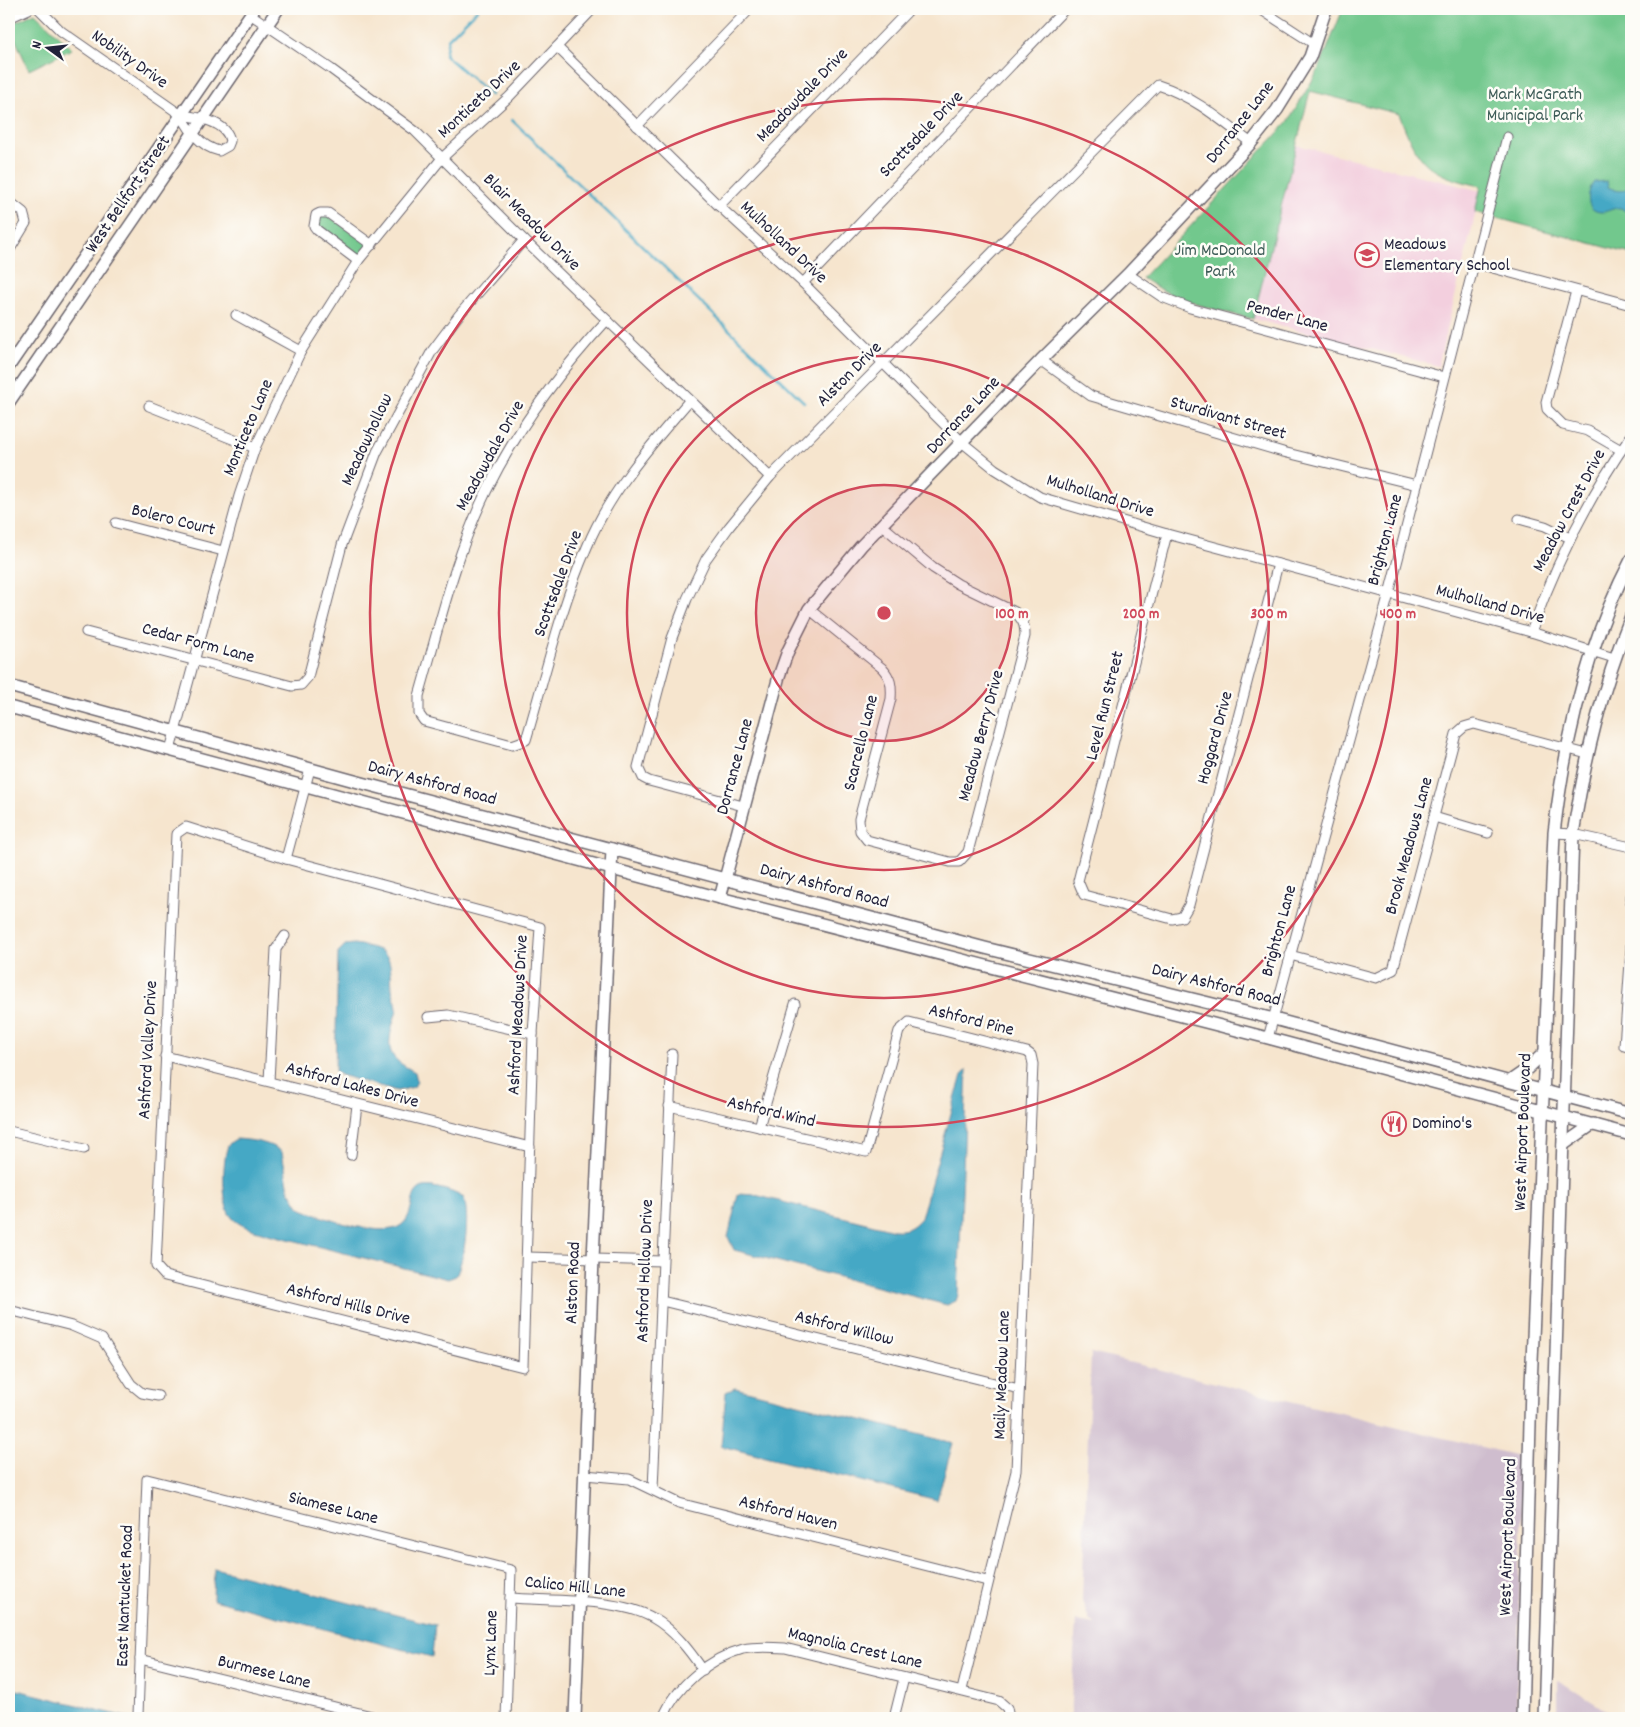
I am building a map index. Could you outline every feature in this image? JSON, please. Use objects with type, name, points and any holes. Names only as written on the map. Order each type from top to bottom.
[{"type":"main road","name":"West Bellfort Street","points":[[9,402],[278,9]]},
{"type":"main road","name":"Dorrance Lane","points":[[720,898],[779,676],[788,651],[809,609],[861,546],[883,526],[1041,360],[1128,274],[1251,143],[1277,110],[1310,57],[1326,9]]},
{"type":"main road","name":"West Bellfort Street","points":[[9,366],[252,11]]},
{"type":"main road","points":[[68,279],[86,290]]},
{"type":"main road","name":"West Airport Boulevard","points":[[1522,1718],[1531,1386],[1554,833],[1566,747],[1592,652],[1615,591],[1631,560]]},
{"type":"main road","points":[[1544,1718],[1573,834],[1587,754],[1599,703],[1631,616]]},
{"type":"main road","points":[[11,708],[13,688]]},
{"type":"main road","name":"Dairy Ashford Road","points":[[13,688],[984,948],[1274,1019],[1631,1114]]},
{"type":"main road","name":"Dairy Ashford Road","points":[[11,708],[720,898],[980,966],[1268,1038],[1631,1135]]},
{"type":"main road","name":"Alston Road","points":[[575,1718],[612,849]]},
{"type":"main road","points":[[980,966],[984,948]]},
{"type":"main road","points":[[1510,1081],[1526,1070],[1544,1052]]},
{"type":"main road","points":[[1563,1145],[1593,1124]]},
{"type":"street","points":[[9,18],[29,9]]},
{"type":"street","name":"Nobility Drive","points":[[39,9],[45,17],[74,41],[181,115],[192,135],[213,150],[220,151],[228,146],[230,141],[227,132],[204,118],[181,115]]},
{"type":"street","points":[[557,47],[594,9]]},
{"type":"street","points":[[638,126],[750,9]]},
{"type":"street","name":"Meadowdale Drive","points":[[719,206],[910,9]]},
{"type":"street","name":"Scottsdale Drive","points":[[803,283],[1065,9]]},
{"type":"street","points":[[1260,9],[1314,44]]},
{"type":"street","name":"Blair Meadow Drive","points":[[252,11],[267,26],[415,131],[524,240],[770,478]]},
{"type":"street","name":"Monticeto Drive","points":[[442,158],[557,47]]},
{"type":"street","name":"Mulholland Drive","points":[[557,47],[719,206],[803,283],[963,443],[995,469],[1040,497],[1167,534],[1531,632],[1614,658]]},
{"type":"street","name":"Alston Drive","points":[[743,806],[650,781],[640,773],[639,757],[672,638],[687,599],[706,559],[728,527],[770,478],[1158,85],[1178,91],[1251,143]]},
{"type":"street","name":"Brighton Lane","points":[[1268,1038],[1389,594],[1507,137]]},
{"type":"street","name":"Monticeto Lane","points":[[170,750],[223,551],[255,448],[301,351],[358,261],[442,158]]},
{"type":"street","points":[[9,201],[23,212],[26,217],[24,228],[9,251]]},
{"type":"street","points":[[358,261],[317,230],[314,226],[316,215],[328,213],[372,245]]},
{"type":"street","name":"Meadowhollow","points":[[301,684],[308,677],[342,545],[377,452],[432,352],[459,315],[524,240]]},
{"type":"street","points":[[1474,263],[1631,305]]},
{"type":"street","name":"Pender Lane","points":[[1128,274],[1162,298],[1190,308],[1444,377]]},
{"type":"street","points":[[1576,291],[1546,402],[1547,409],[1563,425],[1588,430],[1621,450]]},
{"type":"street","points":[[236,315],[301,351]]},
{"type":"street","name":"Meadowdale Drive","points":[[522,743],[512,745],[430,724],[424,721],[419,714],[419,696],[451,582],[487,490],[525,421],[552,383],[607,320]]},
{"type":"street","name":"Sturdivant Street","points":[[1041,360],[1091,396],[1283,452],[1417,485]]},
{"type":"street","name":"Scottsdale Drive","points":[[522,743],[526,740],[562,619],[587,546],[635,463],[689,401]]},
{"type":"street","points":[[149,406],[255,448]]},
{"type":"street","name":"Meadow Crest Drive","points":[[1531,632],[1570,538],[1631,436]]},
{"type":"street","points":[[1519,519],[1545,526],[1570,538]]},
{"type":"street","name":"Bolero Court","points":[[116,523],[223,551]]},
{"type":"street","name":"Meadow Berry Drive","points":[[883,526],[933,568],[958,584],[1015,612],[1022,619],[1025,636],[968,852],[963,859]]},
{"type":"street","name":"Level Run Street","points":[[1167,534],[1081,871],[1079,886],[1084,895],[1172,919],[1182,917]]},
{"type":"street","name":"Hoggard Drive","points":[[1182,917],[1189,905],[1278,564]]},
{"type":"street","name":"Scarcello Lane","points":[[809,609],[882,668],[890,677],[892,686],[891,699],[859,819],[860,831],[867,840],[950,862],[963,859]]},
{"type":"street","name":"Cedar Form Lane","points":[[86,632],[292,686],[301,684]]},
{"type":"street","name":"Brook Meadows Lane","points":[[1290,956],[1376,978],[1392,970],[1396,961],[1456,734],[1464,727],[1474,724],[1566,747]]},
{"type":"street","points":[[1566,747],[1587,754]]},
{"type":"street","points":[[286,859],[310,769]]},
{"type":"street","points":[[1434,817],[1488,833]]},
{"type":"street","name":"Ashford Valley Drive","points":[[165,1276],[156,1266],[176,834],[186,827],[286,859]]},
{"type":"street","points":[[1554,833],[1573,834],[1631,847]]},
{"type":"street","name":"Ashford Meadows Drive","points":[[286,859],[540,927],[533,1034],[528,1257],[523,1367]]},
{"type":"street","points":[[1631,896],[1631,948],[1624,1046],[1631,1048]]},
{"type":"street","points":[[269,1081],[276,949],[285,936]]},
{"type":"street","points":[[759,1127],[795,1004]]},
{"type":"street","points":[[428,1017],[448,1015],[533,1034]]},
{"type":"street","name":"Ashford Pine","points":[[866,1152],[899,1031],[909,1022],[1027,1052],[1031,1056]]},
{"type":"street","name":"Ashford Hollow Drive","points":[[653,1489],[672,1054]]},
{"type":"street","name":"Ashford Lakes Drive","points":[[165,1056],[530,1147]]},
{"type":"street","name":"Maily Meadow Lane","points":[[962,1690],[987,1581],[1016,1471],[1033,1064],[1031,1056]]},
{"type":"street","points":[[350,1155],[357,1105]]},
{"type":"street","name":"Ashford Wind","points":[[669,1106],[866,1152]]},
{"type":"street","points":[[9,1131],[84,1149]]},
{"type":"street","points":[[528,1257],[662,1261]]},
{"type":"street","name":"Ashford Hills Drive","points":[[165,1276],[523,1367]]},
{"type":"street","name":"Ashford Willow","points":[[662,1301],[1019,1389]]},
{"type":"street","points":[[9,1310],[72,1326],[102,1339],[131,1384],[142,1393],[158,1396]]},
{"type":"street","name":"Ashford Haven","points":[[585,1475],[629,1479],[679,1503],[987,1581]]},
{"type":"street","name":"Siamese Lane","points":[[147,1479],[511,1570]]},
{"type":"street","name":"East Nantucket Road","points":[[138,1715],[147,1479]]},
{"type":"street","name":"Lynx Lane","points":[[506,1718],[511,1570]]},
{"type":"street","name":"Calico Hill Lane","points":[[510,1598],[617,1605],[653,1617],[680,1639],[703,1670]]},
{"type":"street","name":"Magnolia Crest Lane","points":[[664,1718],[676,1696],[703,1670],[722,1657],[744,1649],[766,1646],[785,1648],[904,1678],[962,1690],[999,1701],[1004,1705],[1009,1718]]},
{"type":"street","name":"Burmese Lane","points":[[140,1659],[380,1718]]},
{"type":"street","points":[[894,1718],[904,1678]]},
{"type":"shaded area","name":"Meadows Elementary School","points":[[1297,145],[1481,191],[1438,366],[1253,319]]},
{"type":"shaded area","points":[[1091,1353],[1523,1457],[1516,1718],[1070,1718],[1076,1621],[1096,1624],[1089,1619],[1082,1600]]},
{"type":"shaded area","points":[[1558,1680],[1610,1713],[1630,1718],[1558,1718]]},
{"type":"green space","name":"Mark McGrath Municipal Park","points":[[1343,9],[1631,9],[1631,254],[1475,212],[1481,186],[1448,177],[1427,165],[1412,145],[1399,114],[1310,91],[1253,319],[1182,299],[1142,278],[1288,122],[1319,69]]},
{"type":"green space","points":[[35,13],[72,49],[29,70],[9,25]]},
{"type":"green space","points":[[324,213],[371,245],[358,260],[318,230],[317,216]]},
{"type":"water","points":[[1607,181],[1608,187],[1618,191],[1626,189],[1631,184],[1631,215],[1621,208],[1602,212],[1592,209],[1589,195],[1594,182]]},
{"type":"water","points":[[354,944],[376,949],[382,952],[389,961],[392,989],[397,1008],[391,1033],[390,1048],[400,1063],[415,1072],[417,1081],[414,1087],[397,1091],[340,1075],[335,1071],[338,952],[345,945]]},
{"type":"water","points":[[967,1070],[958,1295],[956,1301],[947,1305],[734,1250],[728,1237],[738,1194],[755,1195],[894,1230],[906,1229],[915,1224],[921,1218],[962,1075]]},
{"type":"water","points":[[236,1139],[266,1144],[282,1152],[289,1190],[300,1208],[349,1225],[377,1230],[398,1227],[405,1222],[409,1215],[415,1193],[419,1189],[427,1187],[445,1190],[464,1198],[467,1216],[466,1237],[456,1276],[448,1279],[268,1234],[248,1228],[233,1219],[225,1201],[224,1181],[226,1152],[229,1145]]},
{"type":"water","points":[[735,1388],[953,1443],[937,1500],[721,1446],[726,1392]]},
{"type":"water","points":[[214,1568],[435,1625],[432,1657],[213,1600]]},
{"type":"water","points":[[9,1688],[130,1718],[9,1718]]},
{"type":"waterway","points":[[478,9],[448,39],[445,55],[491,95]]},
{"type":"waterway","points":[[512,120],[804,402]]},
{"type":"place","name":"Meadows Elementary School","points":[[1367,255]]},
{"type":"place","name":"Domino's","points":[[1394,1124]]},
{"type":"park label","name":"Jim McDonald Park","points":[[1220,261]]}]
